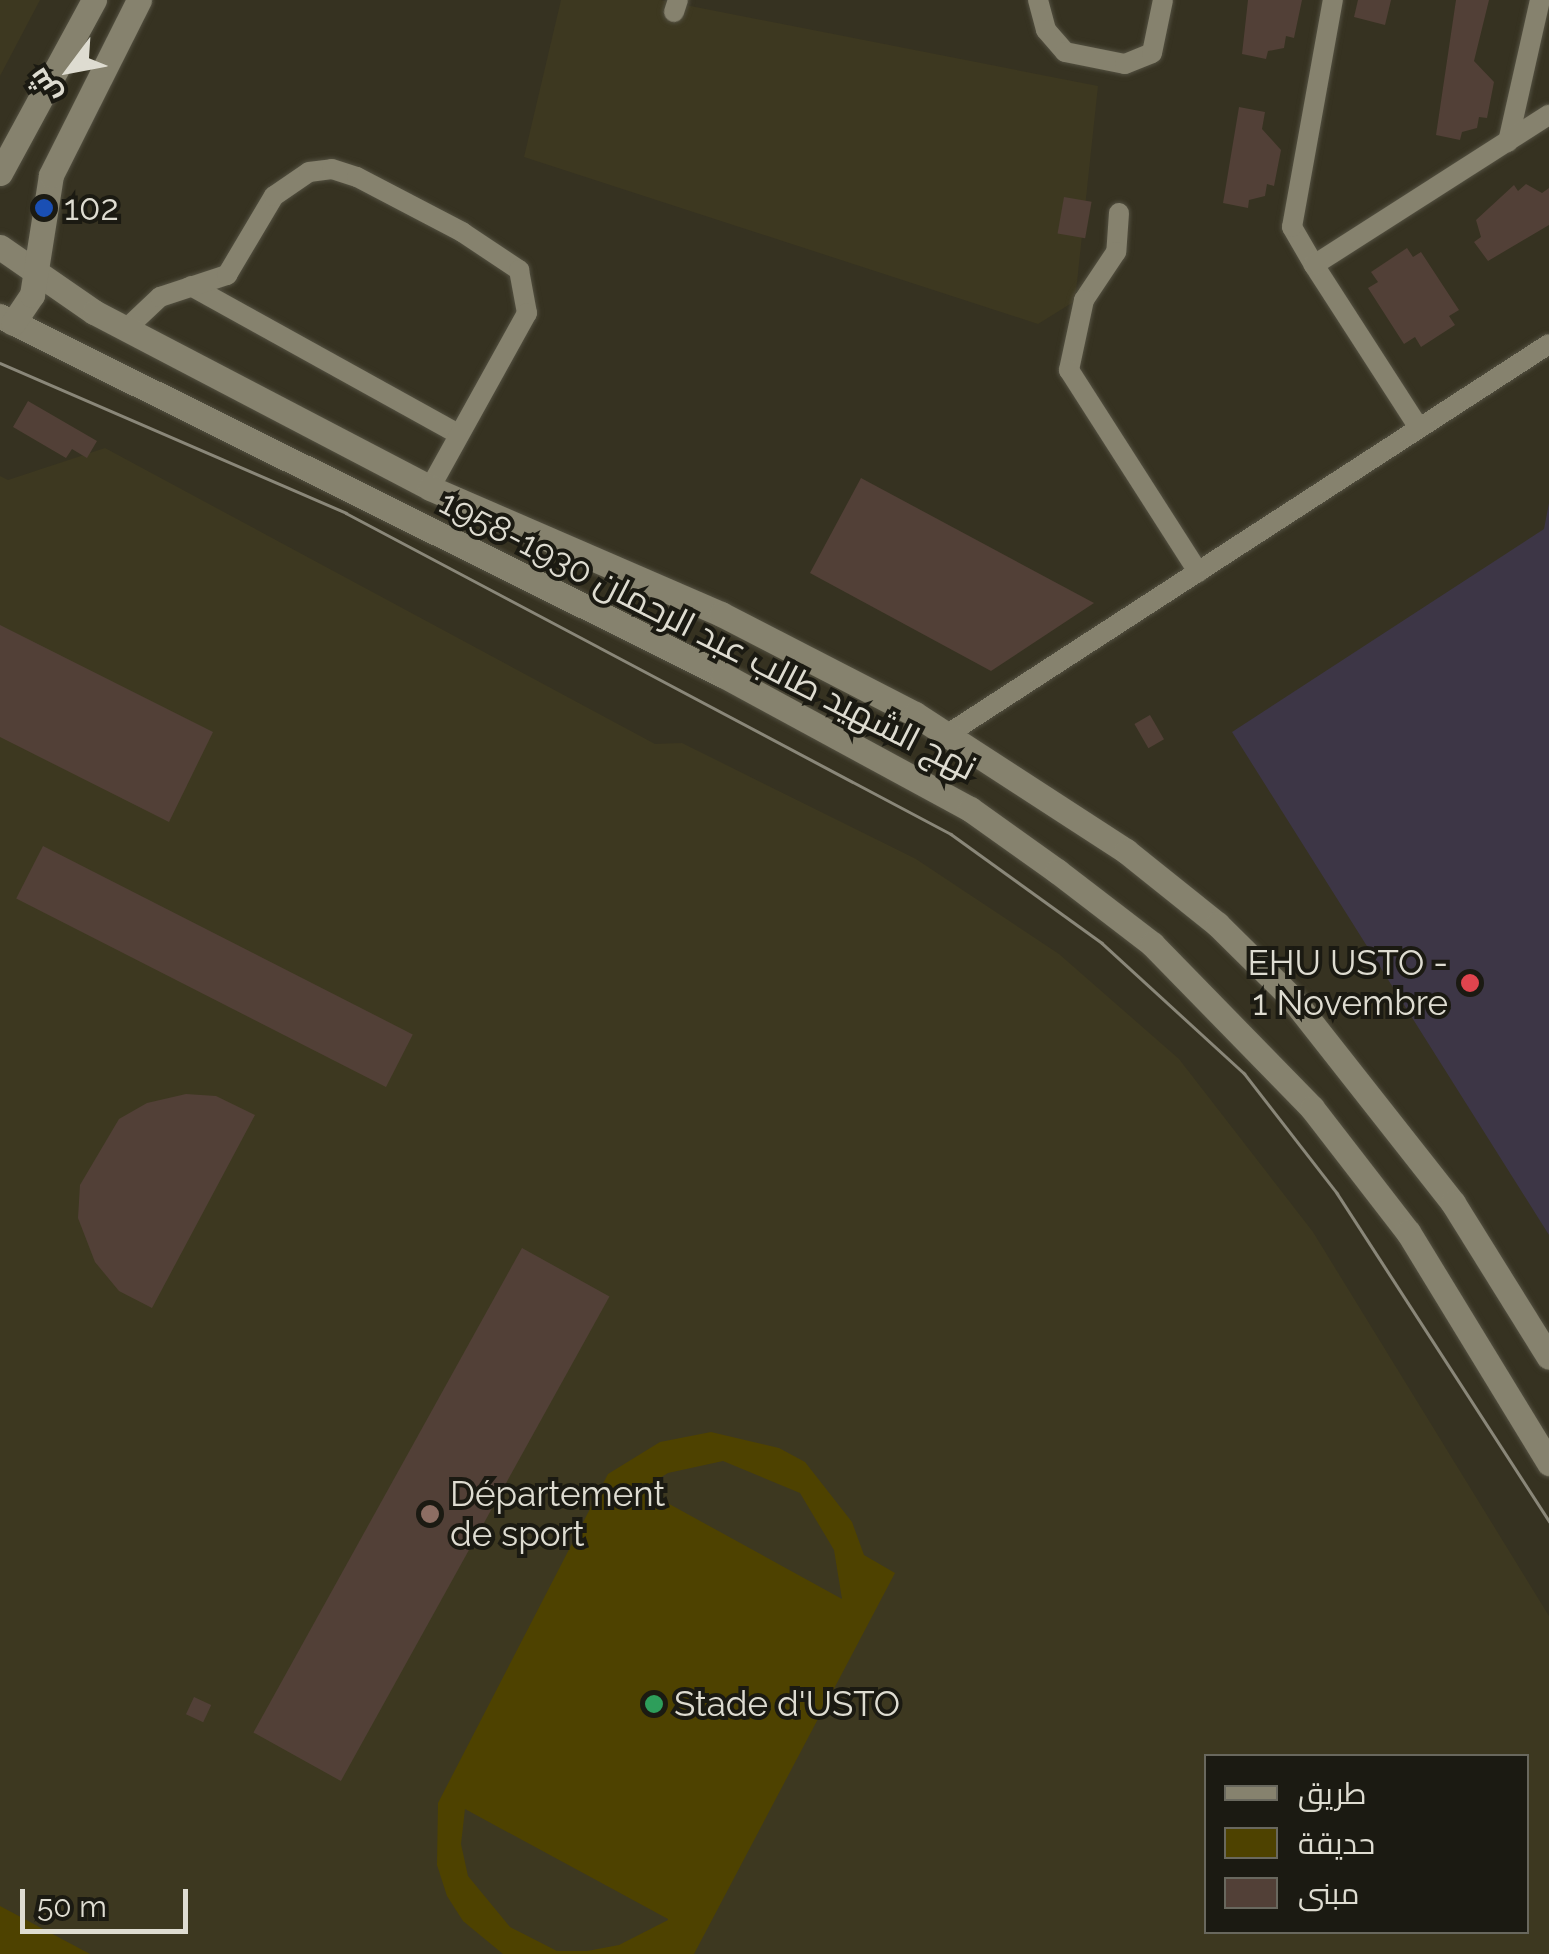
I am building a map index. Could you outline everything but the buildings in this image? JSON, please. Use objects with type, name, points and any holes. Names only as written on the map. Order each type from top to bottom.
[{"type":"main road","points":[[0,173],[94,0]]},
{"type":"main road","points":[[7,320],[29,304],[46,195],[68,135],[139,0]]},
{"type":"main road","points":[[32,117],[68,135]]},
{"type":"main road","name":"نهج الشهيد طالب عبد الرحمان 1930-1958","points":[[0,247],[126,329],[430,488],[721,614],[948,734],[1126,852],[1217,924],[1291,998],[1452,1203],[1549,1357]]},
{"type":"main road","name":"نهج الشهيد طالب عبد الرحمان 1930-1958","points":[[7,320],[724,675],[970,809],[1057,871],[1152,944],[1312,1108],[1408,1232],[1549,1463]]},
{"type":"street","points":[[1038,0],[1046,30],[1065,52],[1125,64],[1152,53],[1163,0]]},
{"type":"street","points":[[1333,0],[1292,227],[1419,428]]},
{"type":"street","points":[[1508,142],[1540,0]]},
{"type":"street","points":[[1314,265],[1549,115]]},
{"type":"street","points":[[126,329],[160,298],[238,264],[274,196],[308,172],[332,169],[357,177],[509,260],[528,298],[522,326],[430,488]]},
{"type":"street","points":[[1119,213],[1116,252],[1084,300],[1069,370],[1198,572]]},
{"type":"street","points":[[191,286],[458,434]]},
{"type":"street","points":[[948,734],[1549,344]]},
{"type":"shaded area","points":[[0,0],[40,0],[0,76]]},
{"type":"shaded area","points":[[561,0],[660,0],[1098,86],[1075,301],[1038,324],[524,157]]},
{"type":"shaded area","points":[[105,448],[655,744],[682,743],[916,859],[1059,954],[1179,1059],[1313,1232],[1549,1616],[1549,1954],[0,1954],[0,476],[8,480]]},
{"type":"shaded area","name":"EHU USTO - 1 Novembre","points":[[1549,503],[1549,1235],[1232,732],[1544,529]]},
{"type":"green space","name":"Stade d'USTO","points":[[711,1432],[779,1448],[805,1462],[852,1522],[864,1555],[895,1573],[694,1954],[503,1954],[463,1921],[447,1896],[437,1865],[438,1803],[608,1474],[660,1442]],"holes":[[[723,1461],[800,1493],[834,1550],[842,1599],[642,1489],[668,1473]],[[465,1809],[668,1919],[668,1920],[619,1945],[587,1951],[557,1951],[510,1927],[468,1876],[461,1844]]]},
{"type":"green space","points":[[0,1906],[90,1954],[0,1954]]},
{"type":"tram line","points":[[0,363],[346,513],[951,834],[1102,943],[1244,1073],[1337,1193],[1549,1521]]},
{"type":"place","name":"102","points":[[44,208]]},
{"type":"place","name":"EHU USTO - 1 Novembre","points":[[1470,983]]},
{"type":"place","name":"Département de sport","points":[[430,1514]]},
{"type":"place","name":"Stade d'USTO","points":[[654,1704]]}]
